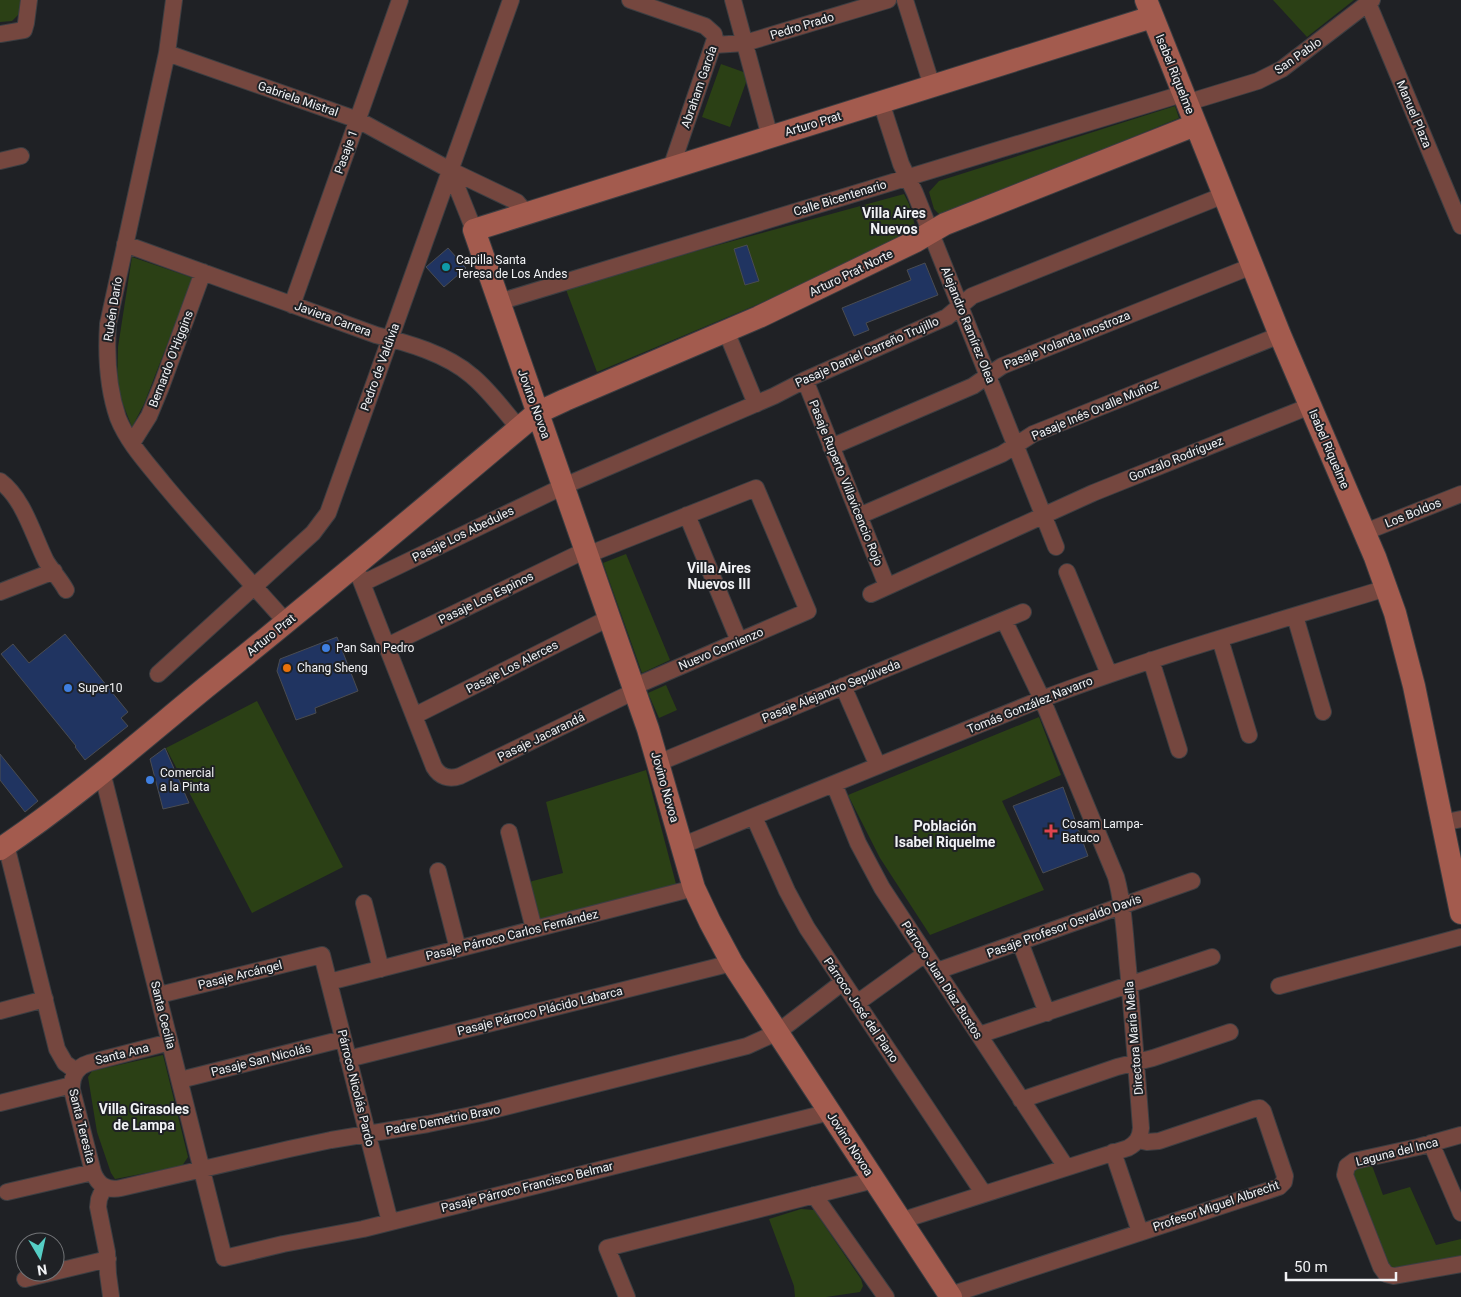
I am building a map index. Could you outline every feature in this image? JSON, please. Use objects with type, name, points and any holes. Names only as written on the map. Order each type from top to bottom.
[{"type":"main road","name":"Arturo Prat","points":[[474,230],[932,86],[1149,9]]},
{"type":"main road","name":"Isabel Riquelme","points":[[1149,9],[1252,266],[1387,588],[1452,821],[1461,914]]},
{"type":"main road","name":"Arturo Prat Norte","points":[[537,413],[805,295],[916,241],[946,224],[1195,125]]},
{"type":"main road","name":"Jovino Novoa","points":[[474,230],[634,689],[658,763],[694,888],[732,963],[951,1296]]},
{"type":"main road","name":"Arturo Prat","points":[[3,847],[43,819],[286,622],[359,575],[537,413]]},
{"type":"street","points":[[0,34],[24,30],[29,0]]},
{"type":"street","name":"Rubén Darío","points":[[174,0],[167,53],[108,324],[108,356],[114,402],[122,425],[132,443],[178,502],[286,622]]},
{"type":"street","name":"Pasaje 1","points":[[292,305],[400,0]]},
{"type":"street","name":"Pedro de Valdivia","points":[[158,674],[313,533],[328,513],[511,0]]},
{"type":"street","points":[[733,0],[770,137]]},
{"type":"street","name":"Pedro Prado","points":[[714,45],[745,43],[888,0]]},
{"type":"street","points":[[904,0],[932,86]]},
{"type":"street","name":"Abraham García","points":[[641,2],[705,26],[714,34],[715,39],[671,168]]},
{"type":"street","name":"San Pablo","points":[[1184,99],[1258,81],[1272,74],[1291,63],[1370,2]]},
{"type":"street","name":"Manuel Plaza","points":[[1370,2],[1461,226]]},
{"type":"street","name":"Gabriela Mistral","points":[[167,53],[358,120],[450,170],[517,202],[527,214]]},
{"type":"street","name":"Calle Bicentenario","points":[[498,302],[908,178],[1184,99]]},
{"type":"street","name":"Alejandro Ramírez Olea","points":[[881,102],[901,164],[931,232],[1056,547]]},
{"type":"street","points":[[0,161],[21,156]]},
{"type":"street","points":[[450,170],[474,230]]},
{"type":"street","name":"Pasaje Daniel Carreño Trujillo","points":[[564,486],[756,404],[805,380],[947,317],[972,296],[1224,196]]},
{"type":"street","name":"Javiera Carrera","points":[[125,244],[376,335],[401,341],[444,358],[464,370],[481,384],[519,428]]},
{"type":"street","name":"Pasaje Yolanda Inostroza","points":[[831,447],[973,386],[1002,366],[1252,266]]},
{"type":"street","name":"Bernardo O'Higgins","points":[[132,443],[149,416],[162,387],[203,272]]},
{"type":"street","points":[[726,331],[756,404]]},
{"type":"street","name":"Pasaje Inés Ovalle Muñoz","points":[[859,516],[1002,454],[1033,434],[1280,334]]},
{"type":"street","name":"Pasaje Ruperto Villavicencio Rojo","points":[[805,380],[887,586]]},
{"type":"street","name":"Gonzalo Rodríguez","points":[[1044,516],[1093,492],[1310,406]]},
{"type":"street","points":[[0,481],[18,501],[47,562],[66,590]]},
{"type":"street","name":"Pasaje Los Abedules","points":[[359,575],[564,486]]},
{"type":"street","name":"Nuevo Comienzo","points":[[634,689],[808,611],[756,488],[687,515]]},
{"type":"street","name":"Los Boldos","points":[[1365,532],[1461,494]]},
{"type":"street","points":[[587,552],[687,515],[739,641]]},
{"type":"street","points":[[871,594],[1044,516]]},
{"type":"street","name":"Pasaje Los Espinos","points":[[387,646],[587,552]]},
{"type":"street","points":[[0,592],[54,571]]},
{"type":"street","points":[[1066,572],[1109,674]]},
{"type":"street","points":[[359,575],[414,716]]},
{"type":"street","name":"Tomás González Navarro","points":[[681,846],[1042,699],[1109,674],[1220,638],[1387,588]]},
{"type":"street","name":"Pasaje Alejandro Sepúlveda","points":[[658,763],[1023,612]]},
{"type":"street","points":[[1295,616],[1323,712]]},
{"type":"street","name":"Pasaje Los Alerces","points":[[414,716],[610,618]]},
{"type":"street","points":[[1004,620],[1042,699]]},
{"type":"street","points":[[1220,638],[1249,734]]},
{"type":"street","points":[[1151,660],[1179,750]]},
{"type":"street","points":[[843,686],[878,766]]},
{"type":"street","name":"Pasaje Jacarandá","points":[[414,716],[437,772],[446,778],[456,778],[634,689]]},
{"type":"street","name":"Directora María Mella","points":[[1042,699],[1116,877],[1122,906],[1136,1063],[1141,1128],[1138,1140]]},
{"type":"street","name":"Santa Cecilia","points":[[102,772],[224,1258]]},
{"type":"street","name":"Párroco Juan Díaz Bustos","points":[[834,784],[858,843],[873,873],[1066,1167]]},
{"type":"street","name":"Párroco José del Piano","points":[[754,817],[787,891],[807,928],[984,1194]]},
{"type":"street","points":[[509,832],[534,930]]},
{"type":"street","name":"Santa Teresita","points":[[3,847],[59,1054],[74,1078],[93,1172],[99,1183],[104,1187]]},
{"type":"street","points":[[438,871],[458,949]]},
{"type":"street","name":"Pasaje Profesor Osvaldo Davis","points":[[937,971],[1192,881]]},
{"type":"street","name":"Pasaje Párroco Carlos Fernández","points":[[329,982],[694,888]]},
{"type":"street","points":[[364,903],[381,969]]},
{"type":"street","points":[[1279,986],[1461,937]]},
{"type":"street","points":[[1020,942],[1047,1013]]},
{"type":"street","points":[[857,1003],[925,954]]},
{"type":"street","name":"Pasaje Arcángel","points":[[158,995],[322,955]]},
{"type":"street","name":"Párroco Nicolás Pardo","points":[[322,955],[390,1222]]},
{"type":"street","points":[[979,1035],[1212,957]]},
{"type":"street","name":"Pasaje Párroco Plácido Labarca","points":[[348,1059],[732,963]]},
{"type":"street","name":"Padre Demetrio Bravo","points":[[104,1187],[121,1188],[289,1149],[481,1113],[739,1048],[759,1042],[778,1032],[843,982]]},
{"type":"street","points":[[0,1011],[45,999]]},
{"type":"street","points":[[1021,1100],[1117,1067],[1136,1063],[1230,1032]]},
{"type":"street","name":"Pasaje San Nicolás","points":[[180,1080],[343,1039]]},
{"type":"street","name":"Santa Ana","points":[[0,1103],[74,1078],[80,1067],[89,1063],[170,1042]]},
{"type":"street","name":"Profesor Miguel Albrecht","points":[[951,1296],[1279,1187],[1285,1179],[1264,1114],[1260,1108],[1159,1141],[1147,1142],[1138,1140]]},
{"type":"street","name":"Pasaje Párroco Francisco Belmar","points":[[224,1258],[283,1244],[362,1229],[830,1112]]},
{"type":"street","name":"Laguna del Inca","points":[[1461,1136],[1354,1161],[1347,1166],[1345,1175],[1381,1267],[1386,1274],[1394,1276],[1461,1264]]},
{"type":"street","points":[[900,1221],[1128,1148],[1138,1140]]},
{"type":"street","points":[[1431,1144],[1461,1213]]},
{"type":"street","points":[[1113,1152],[1140,1232]]},
{"type":"street","points":[[7,1192],[93,1172]]},
{"type":"street","points":[[627,1297],[607,1248],[874,1180]]},
{"type":"street","points":[[104,1187],[98,1206],[106,1245],[112,1296]]},
{"type":"street","points":[[814,1195],[886,1297]]},
{"type":"street","points":[[65,1269],[108,1259]]},
{"type":"green space","points":[[0,0],[21,0],[20,13],[12,21],[0,22]]},
{"type":"green space","points":[[1273,0],[1354,0],[1307,37]]},
{"type":"green space","points":[[721,64],[749,74],[730,127],[702,117]]},
{"type":"green space","points":[[1175,106],[1179,118],[941,216],[934,209],[929,192],[939,181]]},
{"type":"green space","points":[[904,194],[916,229],[792,290],[597,372],[565,287]]},
{"type":"green space","points":[[132,257],[193,278],[144,404],[132,427],[117,389],[118,347]]},
{"type":"green space","points":[[626,554],[670,660],[642,673],[603,563]]},
{"type":"green space","points":[[666,685],[677,710],[659,718],[648,693]]},
{"type":"green space","points":[[257,701],[343,867],[252,913],[166,748]]},
{"type":"green space","points":[[1039,717],[1061,775],[1002,801],[1044,890],[930,935],[880,858],[848,795]]},
{"type":"green space","points":[[646,770],[676,884],[538,921],[529,882],[563,873],[546,802]]},
{"type":"green space","points":[[163,1055],[188,1157],[182,1166],[115,1179],[111,1173],[97,1132],[88,1077],[92,1071]]},
{"type":"green space","points":[[1371,1163],[1383,1195],[1410,1187],[1436,1245],[1461,1239],[1461,1256],[1391,1268],[1350,1184],[1353,1171]]},
{"type":"green space","points":[[801,1209],[814,1210],[861,1279],[863,1286],[860,1292],[826,1297],[795,1297],[794,1286],[769,1219]]},
{"type":"building","points":[[747,245],[759,281],[745,285],[734,249]]},
{"type":"building","name":"Capilla Santa Teresa de Los Andes","points":[[448,248],[466,268],[444,287],[426,267]]},
{"type":"building","points":[[925,263],[938,295],[866,323],[869,330],[854,336],[842,308],[911,280],[907,270]]},
{"type":"building","name":"Super10","points":[[65,634],[128,712],[121,718],[128,726],[85,760],[76,746],[1,654],[13,644],[29,663]]},
{"type":"building","points":[[337,637],[358,691],[315,708],[316,713],[296,720],[277,671],[280,659]]},
{"type":"building","points":[[165,748],[189,803],[163,809],[150,759]]},
{"type":"building","points":[[0,754],[38,801],[25,812],[0,780]]},
{"type":"building","name":"Cosam Lampa- Batuco","points":[[1063,787],[1088,856],[1043,873],[1013,806]]},
{"type":"place","name":"Capilla Santa Teresa de Los Andes","points":[[446,267]]},
{"type":"place","name":"Pan San Pedro","points":[[326,648]]},
{"type":"place","name":"Chang Sheng","points":[[287,668]]},
{"type":"place","name":"Super10","points":[[68,688]]},
{"type":"place","name":"Comercial a la Pinta","points":[[150,780]]},
{"type":"place","name":"Cosam Lampa- Batuco","points":[[1051,831]]},
{"type":"district","name":"Villa Aires Nuevos","points":[[894,222]]},
{"type":"district","name":"Villa Aires Nuevos III","points":[[719,576]]},
{"type":"district","name":"Población Isabel Riquelme","points":[[945,834]]},
{"type":"district","name":"Villa Girasoles de Lampa","points":[[144,1118]]}]
